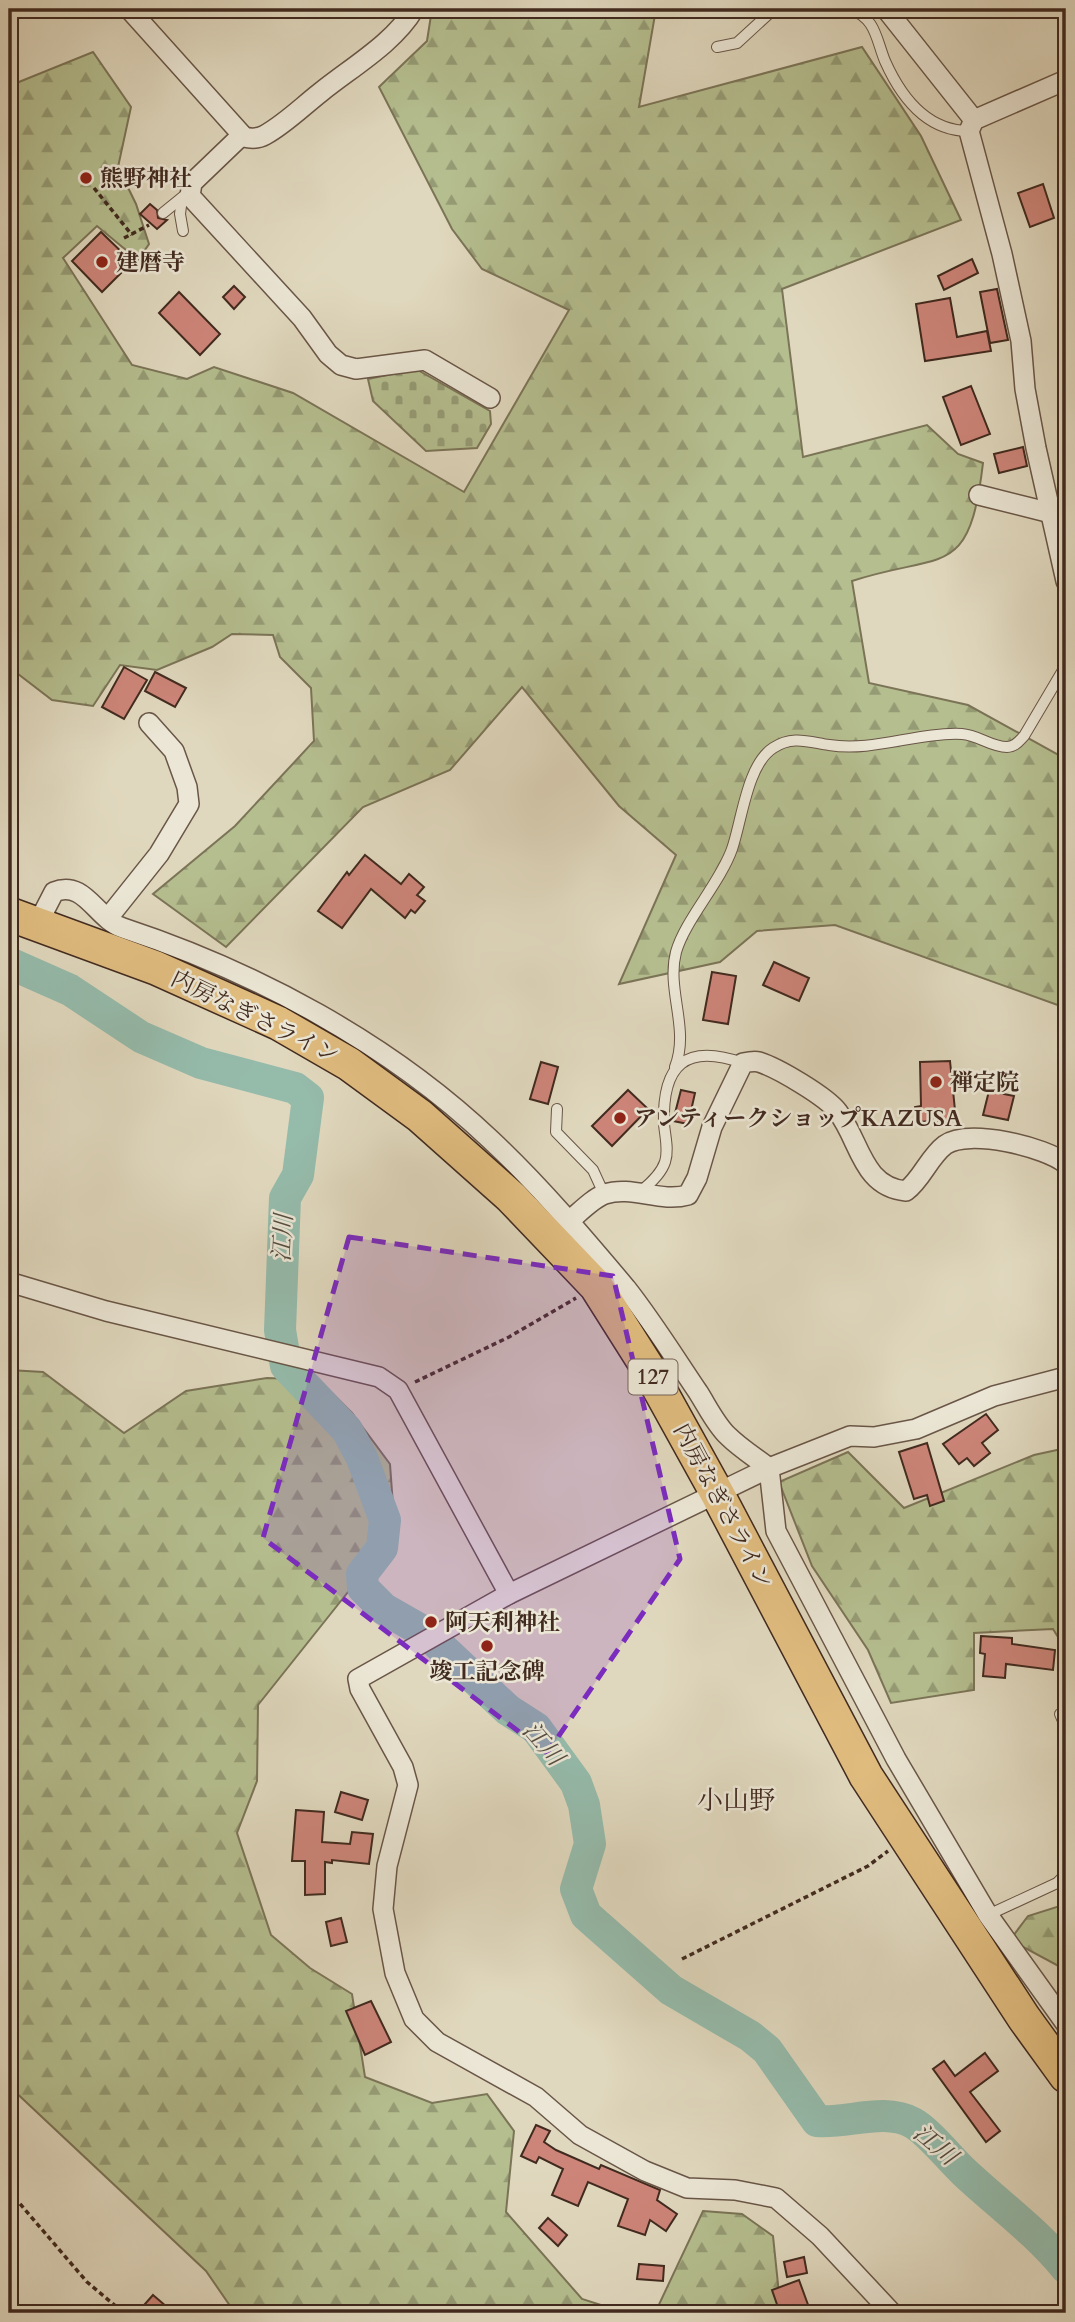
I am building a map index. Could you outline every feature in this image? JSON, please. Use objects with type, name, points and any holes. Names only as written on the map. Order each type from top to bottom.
[{"type":"highway","name":"内房なぎさライン","points":[[23,919],[168,973],[278,1023],[349,1064],[420,1116],[511,1196],[596,1286],[646,1366],[719,1495],[866,1776],[1024,2018],[1066,2076]]},
{"type":"street","points":[[128,9],[242,135],[254,139],[265,135],[391,36],[414,9]]},
{"type":"street","points":[[886,9],[971,125],[1021,341],[1025,389],[1051,513],[1063,550],[1066,581]]},
{"type":"street","points":[[971,125],[1066,80]]},
{"type":"street","points":[[242,135],[192,183],[185,195],[302,318],[328,354],[341,365],[356,369],[425,360],[490,398]]},
{"type":"street","points":[[979,495],[1051,513]]},
{"type":"street","points":[[108,918],[159,854],[189,804],[187,787],[174,751],[149,723]]},
{"type":"street","points":[[23,919],[54,892],[65,887],[78,890],[119,926],[164,941],[248,977],[337,1026],[388,1059],[490,1139],[569,1221],[633,1298],[726,1434],[769,1468],[776,1531],[896,1759],[988,1915],[1066,2024]]},
{"type":"street","points":[[569,1221],[604,1194],[638,1193],[671,1200],[688,1195],[697,1178],[712,1127],[743,1063],[758,1062],[823,1098],[838,1111],[864,1165],[893,1190],[906,1191],[918,1182],[945,1145],[968,1139],[1037,1149],[1066,1164]]},
{"type":"street","points":[[9,1282],[106,1311],[379,1377],[398,1390],[509,1594]]},
{"type":"street","points":[[892,2313],[820,2236],[776,2198],[735,2190],[687,2188],[645,2171],[580,2135],[536,2096],[437,2042],[414,2019],[396,1973],[383,1909],[387,1866],[408,1785],[402,1767],[360,1689],[358,1679],[509,1594],[719,1495],[769,1468],[850,1436],[874,1437],[916,1429],[994,1396],[1066,1377]]},
{"type":"lane","points":[[717,47],[737,43],[774,9]]},
{"type":"lane","points":[[850,9],[869,20],[875,28],[886,62],[908,100],[937,126],[950,131],[971,125]]},
{"type":"lane","points":[[163,214],[185,195]]},
{"type":"lane","points":[[183,231],[180,214],[185,195]]},
{"type":"lane","points":[[638,1193],[651,1183],[666,1160],[665,1107],[681,1052],[680,1019],[675,1005],[676,951],[724,870],[751,778],[761,760],[773,748],[791,739],[830,745],[874,746],[959,734],[975,736],[1006,747],[1016,745],[1066,665]]},
{"type":"lane","points":[[675,1067],[682,1059],[712,1054],[743,1063]]},
{"type":"lane","points":[[557,1109],[556,1132],[593,1170],[604,1194]]},
{"type":"lane","points":[[1060,1714],[1066,1728]]},
{"type":"lane","points":[[988,1915],[1057,1883],[1066,1874]]},
{"type":"path","points":[[94,188],[132,235]]},
{"type":"path","points":[[124,239],[149,225]]},
{"type":"path","points":[[398,1390],[509,1337],[596,1286]]},
{"type":"path","points":[[682,1959],[868,1866],[907,1838]]},
{"type":"path","points":[[9,2191],[87,2282],[124,2313]]},
{"type":"highlighted area","points":[[349,1237],[613,1276],[680,1559],[547,1753],[263,1538]]},
{"type":"green space","points":[[432,9],[656,9],[639,107],[862,47],[921,136],[961,220],[782,289],[803,457],[927,425],[958,454],[983,463],[970,527],[960,544],[947,555],[930,562],[852,581],[869,683],[968,705],[1066,759],[1066,1008],[835,925],[757,931],[720,962],[619,984],[676,855],[619,806],[522,687],[450,770],[363,807],[226,947],[153,894],[235,826],[314,741],[311,688],[280,657],[273,635],[232,634],[212,647],[157,670],[120,665],[93,706],[52,700],[9,667],[9,86],[93,52],[131,107],[118,167],[136,204],[149,244],[138,260],[97,226],[63,258],[132,365],[187,379],[214,367],[293,393],[464,492],[569,310],[482,269],[452,229],[379,87],[427,41]]},
{"type":"green space","points":[[416,369],[490,411],[491,424],[477,448],[426,451],[373,401],[368,379]]},
{"type":"green space","points":[[9,1370],[43,1372],[124,1433],[186,1391],[267,1378],[319,1380],[352,1413],[390,1464],[395,1533],[258,1705],[257,1781],[237,1833],[271,1935],[310,1968],[352,1994],[365,2077],[432,2103],[487,2094],[514,2131],[506,2212],[582,2299],[626,2313],[235,2313],[206,2271],[9,2086]]},
{"type":"green space","points":[[1066,1448],[1066,1650],[1053,1629],[974,1633],[974,1690],[891,1703],[868,1650],[812,1566],[779,1482],[848,1452],[904,1508],[1034,1455]]},
{"type":"green space","points":[[1066,1904],[1066,1970],[1010,1940],[1028,1916]]},
{"type":"green space","points":[[703,2211],[742,2214],[773,2236],[781,2313],[655,2313]]},
{"type":"building","points":[[1043,184],[1054,218],[1030,227],[1018,193]]},
{"type":"building","points":[[150,204],[157,210],[158,218],[167,220],[157,229],[140,214]]},
{"type":"building","name":"建暦寺","points":[[101,232],[132,262],[102,292],[72,261]]},
{"type":"building","points":[[972,259],[978,273],[944,290],[938,276]]},
{"type":"building","points":[[234,286],[245,297],[234,309],[223,297]]},
{"type":"building","points":[[997,289],[1008,340],[990,343],[980,292]]},
{"type":"building","points":[[179,292],[220,334],[200,355],[159,313]]},
{"type":"building","points":[[950,298],[957,337],[987,331],[991,351],[925,361],[916,304]]},
{"type":"building","points":[[971,386],[990,434],[961,445],[943,397]]},
{"type":"building","points":[[1023,447],[1027,466],[999,473],[994,454]]},
{"type":"building","points":[[124,667],[147,680],[124,719],[102,707]]},
{"type":"building","points":[[155,672],[186,688],[175,707],[145,691]]},
{"type":"building","points":[[365,855],[401,884],[409,874],[424,887],[417,895],[425,901],[415,913],[411,910],[405,918],[371,889],[342,928],[318,911],[347,872],[349,875]]},
{"type":"building","points":[[774,962],[809,978],[799,1001],[763,985]]},
{"type":"building","points":[[712,972],[736,976],[728,1024],[703,1020]]},
{"type":"building","name":"禅定院","points":[[950,1061],[956,1120],[916,1122],[915,1107],[921,1106],[920,1062]]},
{"type":"building","points":[[541,1062],[558,1067],[548,1104],[530,1099]]},
{"type":"building","name":"アンティークショップKAZUSA","points":[[628,1090],[648,1109],[612,1146],[592,1126]]},
{"type":"building","points":[[681,1090],[695,1093],[688,1124],[673,1121]]},
{"type":"building","points":[[989,1091],[1014,1096],[1008,1120],[983,1115]]},
{"type":"building","points":[[986,1414],[998,1430],[982,1443],[990,1453],[974,1466],[967,1458],[959,1464],[943,1444]]},
{"type":"building","points":[[927,1443],[944,1501],[930,1506],[927,1495],[914,1499],[899,1452]]},
{"type":"building","points":[[981,1636],[1012,1638],[1012,1644],[1055,1650],[1053,1670],[1006,1664],[1005,1678],[983,1676],[985,1654],[980,1653]]},
{"type":"building","points":[[341,1792],[368,1800],[362,1820],[335,1812]]},
{"type":"building","points":[[296,1810],[324,1812],[322,1842],[350,1844],[352,1832],[373,1834],[369,1864],[332,1860],[332,1863],[325,1862],[325,1894],[305,1895],[305,1861],[292,1861]]},
{"type":"building","points":[[341,1918],[347,1942],[331,1946],[326,1922]]},
{"type":"building","points":[[371,2001],[391,2042],[365,2055],[346,2011]]},
{"type":"building","points":[[985,2053],[998,2071],[970,2092],[1000,2131],[986,2142],[933,2069],[944,2061],[955,2076]]},
{"type":"building","points":[[536,2125],[550,2131],[544,2142],[556,2150],[599,2169],[601,2165],[660,2190],[657,2200],[677,2214],[666,2231],[650,2220],[645,2235],[618,2226],[628,2199],[588,2182],[578,2206],[552,2195],[563,2169],[539,2157],[536,2163],[521,2156]]},
{"type":"building","points":[[548,2218],[567,2235],[558,2246],[539,2228]]},
{"type":"building","points":[[804,2257],[807,2273],[787,2277],[784,2262]]},
{"type":"building","points":[[639,2264],[664,2266],[663,2281],[637,2279]]},
{"type":"building","points":[[799,2280],[811,2313],[780,2313],[772,2290]]},
{"type":"building","points":[[153,2295],[174,2313],[137,2313]]},
{"type":"waterway","name":"江川","points":[[9,963],[70,990],[141,1037],[201,1063],[295,1088],[308,1098],[298,1175],[285,1198],[280,1330],[286,1366],[347,1430],[362,1458],[385,1520],[382,1548],[362,1574],[363,1588],[384,1609],[426,1633],[508,1710],[536,1728],[576,1783],[584,1805],[590,1844],[576,1889],[586,1915],[671,1990],[750,2036],[767,2050],[817,2121],[890,2116],[913,2123],[1030,2230],[1066,2268]]},
{"type":"place","name":"熊野神社","points":[[86,178]]},
{"type":"place","name":"建暦寺","points":[[102,262]]},
{"type":"place","name":"禅定院","points":[[936,1082]]},
{"type":"place","name":"アンティークショップKAZUSA","points":[[620,1118]]},
{"type":"place","name":"阿天利神社","points":[[431,1622]]},
{"type":"place","name":"竣工記念碑","points":[[487,1646]]},
{"type":"district","name":"小山野","points":[[736,1800]]}]
